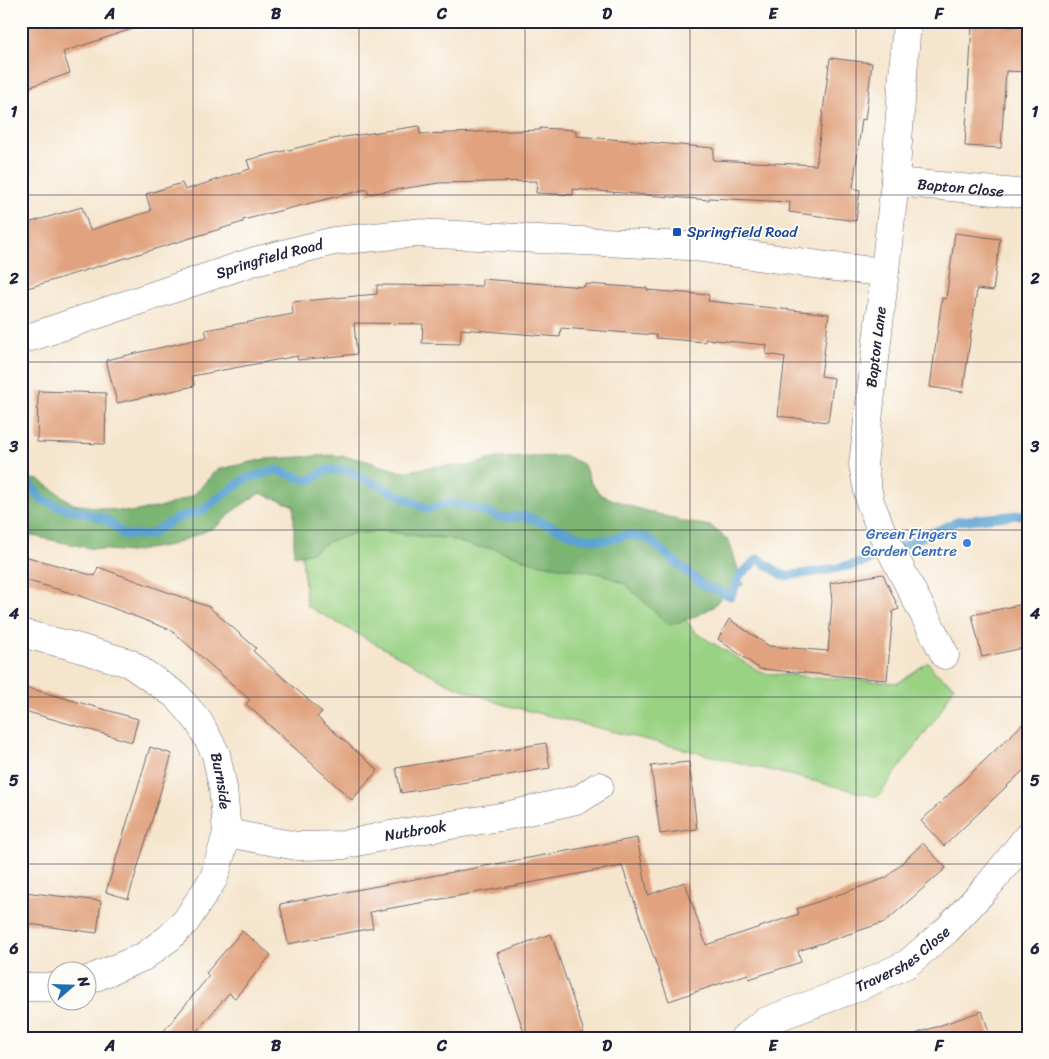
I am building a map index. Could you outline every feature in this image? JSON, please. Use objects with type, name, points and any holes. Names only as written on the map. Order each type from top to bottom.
[{"type":"street","name":"Bapton Lane","points":[[907,21],[894,182],[863,464],[870,502],[890,549],[945,655]]},
{"type":"street","name":"Bapton Close","points":[[894,182],[1028,194]]},
{"type":"street","name":"Springfield Road","points":[[21,337],[31,337],[255,261],[334,241],[415,233],[688,246],[834,267],[885,272]]},
{"type":"street","name":"Burnside","points":[[21,633],[128,663],[177,696],[199,722],[216,754],[224,788],[227,833],[214,878],[186,921],[169,938],[143,957],[98,976]]},
{"type":"street","name":"Nutbrook","points":[[227,833],[297,846],[343,845],[390,834],[515,814],[580,799],[599,786]]},
{"type":"street","name":"Travershes Close","points":[[744,1038],[764,1022],[856,988],[907,964],[947,930],[988,886],[1028,836]]},
{"type":"street","points":[[21,987],[48,987]]},
{"type":"green space","points":[[335,455],[360,459],[402,472],[438,466],[468,466],[496,458],[566,456],[584,465],[591,483],[601,495],[633,507],[686,522],[711,526],[729,541],[743,585],[727,590],[713,607],[692,618],[669,625],[625,584],[602,574],[535,563],[492,548],[475,547],[447,538],[424,537],[385,531],[353,534],[330,541],[313,552],[294,556],[294,506],[260,493],[237,508],[216,527],[171,545],[130,552],[89,548],[28,535],[21,528],[21,478],[40,480],[73,504],[130,512],[166,506],[194,495],[216,470],[265,459]]},
{"type":"green space","points":[[321,487],[504,526],[671,601],[696,633],[762,673],[898,683],[928,662],[935,672],[954,686],[939,714],[878,797],[501,704],[447,683],[307,606],[301,547]]},
{"type":"building","points":[[38,21],[143,21],[144,25],[63,52],[70,73],[21,90],[21,27]]},
{"type":"building","points":[[972,24],[1028,27],[1028,72],[1006,71],[1001,148],[965,146]]},
{"type":"building","points":[[830,58],[872,63],[865,120],[862,119],[853,188],[860,190],[856,221],[789,212],[790,202],[709,198],[709,200],[573,189],[573,195],[536,193],[537,181],[439,183],[368,194],[367,189],[243,220],[243,222],[21,290],[21,225],[82,207],[90,230],[151,211],[146,194],[182,183],[185,190],[250,169],[247,160],[338,138],[419,126],[420,134],[540,130],[540,128],[576,130],[576,136],[714,148],[713,160],[816,165]]},
{"type":"building","points":[[955,233],[1000,239],[993,291],[977,289],[963,392],[930,387],[942,298],[946,299]]},
{"type":"building","points":[[482,279],[584,287],[585,284],[647,288],[647,290],[709,295],[708,301],[829,314],[821,376],[834,378],[828,422],[778,416],[785,357],[766,354],[767,345],[705,339],[705,342],[656,338],[656,335],[561,328],[560,337],[461,329],[460,344],[422,343],[423,324],[354,323],[357,354],[298,360],[297,356],[192,376],[194,386],[117,403],[106,360],[207,337],[205,330],[293,314],[292,302],[377,294],[377,285],[482,286]]},
{"type":"building","points":[[38,391],[106,393],[105,444],[37,442]]},
{"type":"building","points":[[21,555],[95,576],[98,567],[209,607],[256,648],[253,651],[322,712],[317,717],[378,770],[352,800],[246,704],[250,700],[171,630],[78,595],[21,579]]},
{"type":"building","points":[[883,574],[899,609],[893,611],[887,680],[760,669],[718,639],[729,619],[769,646],[828,651],[832,601],[830,583]]},
{"type":"building","points":[[1028,603],[1028,647],[982,657],[972,615]]},
{"type":"building","points":[[21,686],[138,719],[132,742],[21,710]]},
{"type":"building","points":[[1028,719],[1028,766],[944,846],[921,821]]},
{"type":"building","points":[[546,743],[550,768],[401,793],[396,768]]},
{"type":"building","points":[[150,747],[172,754],[128,899],[106,892]]},
{"type":"building","points":[[689,762],[697,829],[660,834],[651,766]]},
{"type":"building","points":[[637,838],[648,895],[685,882],[706,945],[799,914],[797,909],[886,878],[923,843],[946,868],[885,922],[798,951],[801,962],[749,979],[748,974],[669,1001],[622,866],[370,912],[373,928],[288,944],[280,904]]},
{"type":"building","points":[[24,892],[101,901],[97,933],[21,923]]},
{"type":"building","points":[[242,931],[271,955],[235,998],[229,993],[191,1038],[158,1038],[209,976],[206,973]]},
{"type":"building","points":[[551,934],[584,1032],[567,1038],[526,1038],[497,953]]},
{"type":"building","points":[[982,1011],[991,1038],[916,1038],[915,1034]]},
{"type":"waterway","points":[[21,476],[27,480],[41,499],[63,508],[107,520],[124,535],[149,535],[176,519],[201,511],[245,479],[276,470],[311,480],[326,470],[346,470],[428,509],[449,503],[503,518],[525,516],[582,538],[606,540],[627,535],[647,538],[703,585],[731,596],[740,575],[758,559],[784,576],[823,571],[865,562],[959,521],[1028,514]]},
{"type":"place","name":"Springfield Road","points":[[677,232]]},
{"type":"place","name":"Green Fingers Garden Centre","points":[[967,543]]}]
